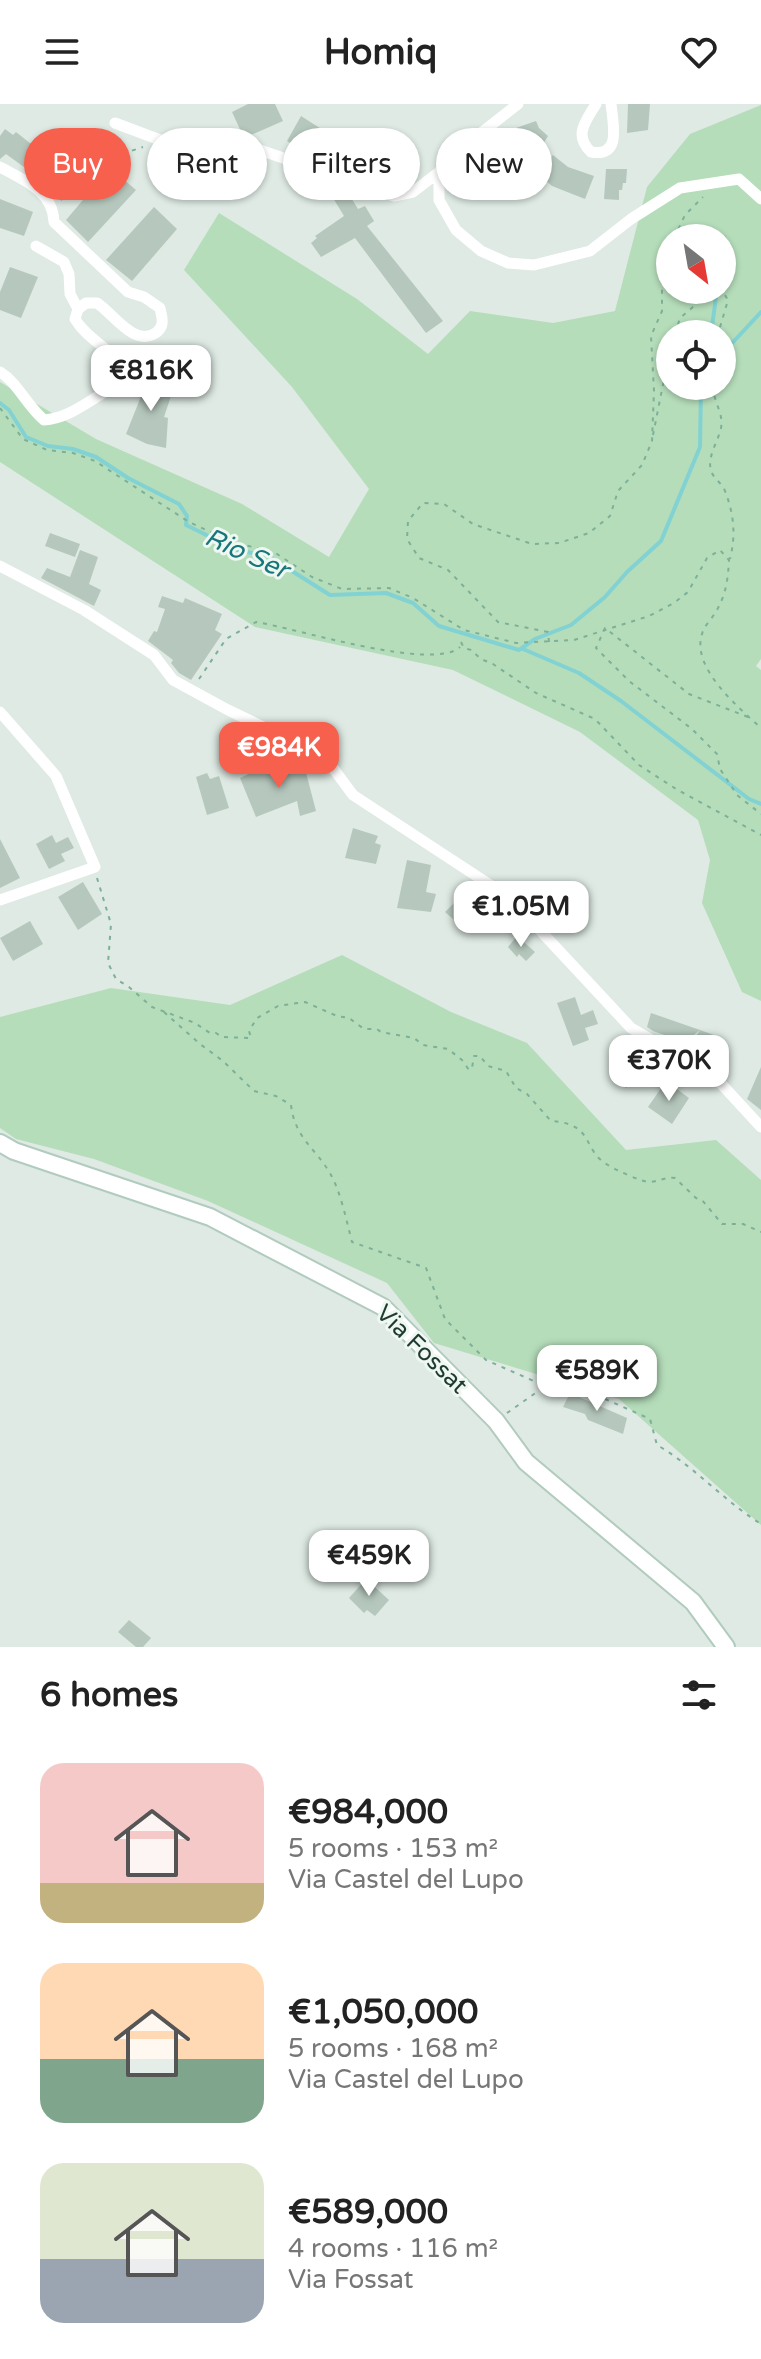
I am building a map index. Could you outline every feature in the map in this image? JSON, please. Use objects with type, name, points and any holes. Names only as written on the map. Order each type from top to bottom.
[{"type":"street","points":[[487,128],[518,104]]},
{"type":"street","points":[[596,104],[581,129],[581,138],[591,152],[600,154],[609,150],[613,143],[611,104]]},
{"type":"street","points":[[115,123],[184,149],[257,149],[394,196],[413,192],[436,174]]},
{"type":"street","points":[[0,167],[44,194],[53,211],[54,222],[128,292],[144,297],[160,308],[163,321],[160,330],[149,336],[133,335],[97,303],[86,303],[78,309],[75,319],[81,329],[116,358],[122,368],[121,380],[115,387],[74,411],[53,419],[44,420],[30,408],[0,372]]},
{"type":"street","points":[[439,200],[456,230],[481,251],[508,263],[534,265],[590,251],[631,219],[680,188],[739,179],[761,199]]},
{"type":"street","points":[[36,246],[64,262],[69,274],[70,294],[78,309]]},
{"type":"street","points":[[0,566],[84,610],[154,655],[173,680],[303,746],[330,764],[353,795],[510,898],[631,1028],[714,1076],[761,1127]]},
{"type":"street","points":[[0,712],[56,776],[95,867],[0,900]]},
{"type":"street","name":"Via Fossat","points":[[0,1143],[14,1151],[210,1217],[383,1307],[496,1421],[526,1462],[693,1602],[726,1647]]},
{"type":"path","points":[[53,211],[91,164],[147,147]]},
{"type":"path","points":[[681,224],[685,215],[705,195]]},
{"type":"path","points":[[652,441],[654,391],[651,336],[662,304]]},
{"type":"path","points":[[679,320],[698,304]]},
{"type":"path","points":[[549,643],[548,632],[498,622],[448,570],[419,558],[407,539],[408,521],[423,503],[444,504],[473,524],[532,544],[559,543],[589,533],[610,516],[618,491],[642,465],[652,441],[660,400]]},
{"type":"path","points":[[716,400],[722,414],[721,429],[710,461],[712,474],[724,488],[734,522],[727,587],[717,611],[702,632],[699,656],[711,676],[761,728]]},
{"type":"path","points":[[0,408],[23,439],[47,450],[73,453],[95,461],[183,519],[232,542],[274,552],[312,577],[342,589],[389,588],[413,598],[464,631],[516,643],[574,640],[649,616],[688,592],[707,558],[720,550],[729,560]]},
{"type":"path","points":[[191,690],[226,639],[256,622],[385,651],[446,655],[460,648],[464,631]]},
{"type":"path","points":[[605,628],[689,694],[749,717]]},
{"type":"path","points":[[605,628],[596,648],[629,681],[692,729],[717,754],[720,769],[737,795],[761,814]]},
{"type":"path","points":[[461,642],[464,648],[536,693],[595,719],[639,765],[676,789],[761,835]]},
{"type":"path","points":[[95,867],[111,924],[107,951],[110,970],[121,984],[152,1007],[195,1023],[210,1033],[251,1038],[249,1031],[257,1018],[278,1006],[305,1002],[349,1018],[364,1029],[377,1029],[414,1038],[423,1045],[448,1049],[469,1070],[474,1056],[480,1056],[488,1066],[506,1071],[516,1088],[538,1104],[551,1121],[566,1122],[583,1133],[592,1143],[595,1154],[610,1166],[640,1180],[675,1178],[702,1200],[722,1224],[743,1224],[761,1232]]},
{"type":"path","points":[[160,1008],[254,1091],[276,1096],[291,1105],[293,1121],[303,1141],[332,1177],[352,1242],[426,1268],[445,1319],[486,1360],[545,1386],[585,1390],[650,1419],[657,1445],[761,1524]]},
{"type":"path","points":[[496,1421],[545,1386]]},
{"type":"green space","points":[[761,105],[761,659],[756,666],[761,670],[761,1001],[742,992],[702,903],[710,860],[698,820],[580,732],[453,670],[255,627],[0,462],[0,382],[96,439],[242,504],[329,557],[369,489],[292,387],[184,270],[219,213],[357,299],[428,354],[470,311],[553,323],[615,311],[647,187],[690,134]]},
{"type":"green space","points":[[342,955],[451,1012],[527,1043],[626,1150],[716,1140],[761,1180],[761,1525],[619,1399],[434,1343],[387,1283],[208,1201],[94,1159],[16,1139],[0,1128],[0,1017],[111,988],[230,1005]]},
{"type":"building","points":[[248,104],[275,104],[283,121],[267,128],[239,128],[232,112]]},
{"type":"building","points":[[628,104],[650,104],[648,130],[627,133]]},
{"type":"building","points":[[301,116],[320,128],[294,128]]},
{"type":"building","points":[[536,121],[539,128],[516,128]]},
{"type":"building","points":[[5,129],[24,138],[24,167],[6,154],[0,159],[0,136]]},
{"type":"building","points":[[552,156],[568,167],[594,176],[585,199],[552,186]]},
{"type":"building","points":[[606,169],[627,169],[626,183],[619,190],[619,200],[604,199]]},
{"type":"building","points":[[0,199],[33,212],[24,236],[0,228]]},
{"type":"building","points":[[83,200],[127,200],[88,242],[66,220]]},
{"type":"building","points":[[334,200],[352,200],[358,209],[365,206],[374,221],[367,226],[443,321],[426,333],[355,238],[321,257],[311,243],[317,238],[315,236],[344,216]]},
{"type":"building","points":[[154,207],[177,229],[132,281],[106,260]]},
{"type":"building","points":[[10,267],[38,277],[21,318],[0,310],[0,292]]},
{"type":"building","points":[[139,372],[159,389],[162,383],[173,390],[164,417],[168,418],[166,448],[147,444],[126,434],[142,394],[131,385]]},
{"type":"building","points":[[50,533],[80,544],[75,557],[45,546]]},
{"type":"building","points":[[80,550],[98,557],[89,584],[101,590],[94,606],[41,578],[47,568],[70,577]]},
{"type":"building","points":[[162,596],[183,603],[185,598],[222,614],[215,630],[222,634],[191,680],[179,673],[171,663],[173,660],[148,641],[154,631],[157,632],[165,609],[158,607]]},
{"type":"building","points":[[303,761],[316,811],[300,816],[297,801],[256,817],[240,778],[261,768],[263,774]]},
{"type":"building","points":[[207,773],[210,779],[219,776],[229,808],[207,815],[196,777]]},
{"type":"building","points":[[353,828],[378,836],[375,843],[381,845],[376,864],[345,858]]},
{"type":"building","points":[[52,835],[56,843],[68,837],[74,848],[61,854],[65,861],[49,869],[36,844]]},
{"type":"building","points":[[0,839],[20,878],[0,888]]},
{"type":"building","points":[[407,860],[431,865],[426,892],[436,894],[431,912],[397,908]]},
{"type":"building","points":[[83,882],[102,914],[78,930],[58,897]]},
{"type":"building","points":[[462,895],[485,914],[469,933],[445,912]]},
{"type":"building","points":[[30,921],[43,944],[13,961],[0,938]]},
{"type":"building","points":[[517,936],[535,952],[526,961],[508,947]]},
{"type":"building","points":[[575,997],[581,1015],[593,1010],[598,1024],[585,1028],[589,1040],[573,1046],[557,1003]]},
{"type":"building","points":[[651,1013],[700,1030],[685,1042],[653,1031],[647,1027]]},
{"type":"building","points":[[700,1030],[722,1038],[716,1053],[691,1044]]},
{"type":"building","points":[[631,1041],[652,1068],[626,1088],[617,1074],[625,1067],[615,1053]]},
{"type":"building","points":[[761,1067],[761,1110],[747,1099]]},
{"type":"building","points":[[666,1081],[689,1098],[672,1124],[648,1107]]},
{"type":"building","points":[[570,1393],[627,1418],[623,1434],[588,1420],[585,1414],[563,1407]]},
{"type":"building","points":[[366,1579],[389,1600],[375,1616],[367,1610],[364,1613],[349,1598]]},
{"type":"building","points":[[129,1620],[151,1638],[143,1647],[136,1647],[118,1632]]},
{"type":"waterway","name":"Rio Ser","points":[[713,320],[715,304]]},
{"type":"waterway","name":"Rio Ser","points":[[736,339],[761,312]]},
{"type":"waterway","name":"Rio Ser","points":[[0,403],[9,410],[26,437],[48,446],[73,449],[96,457],[128,478],[179,504],[187,516],[186,525],[237,550],[268,556],[330,595],[386,593],[413,603],[439,626],[519,650],[535,639],[571,625],[605,597],[661,541],[700,447],[701,400]]},
{"type":"waterway","name":"Rio Ser","points":[[523,649],[579,673],[621,701],[749,799],[761,804]]}]
